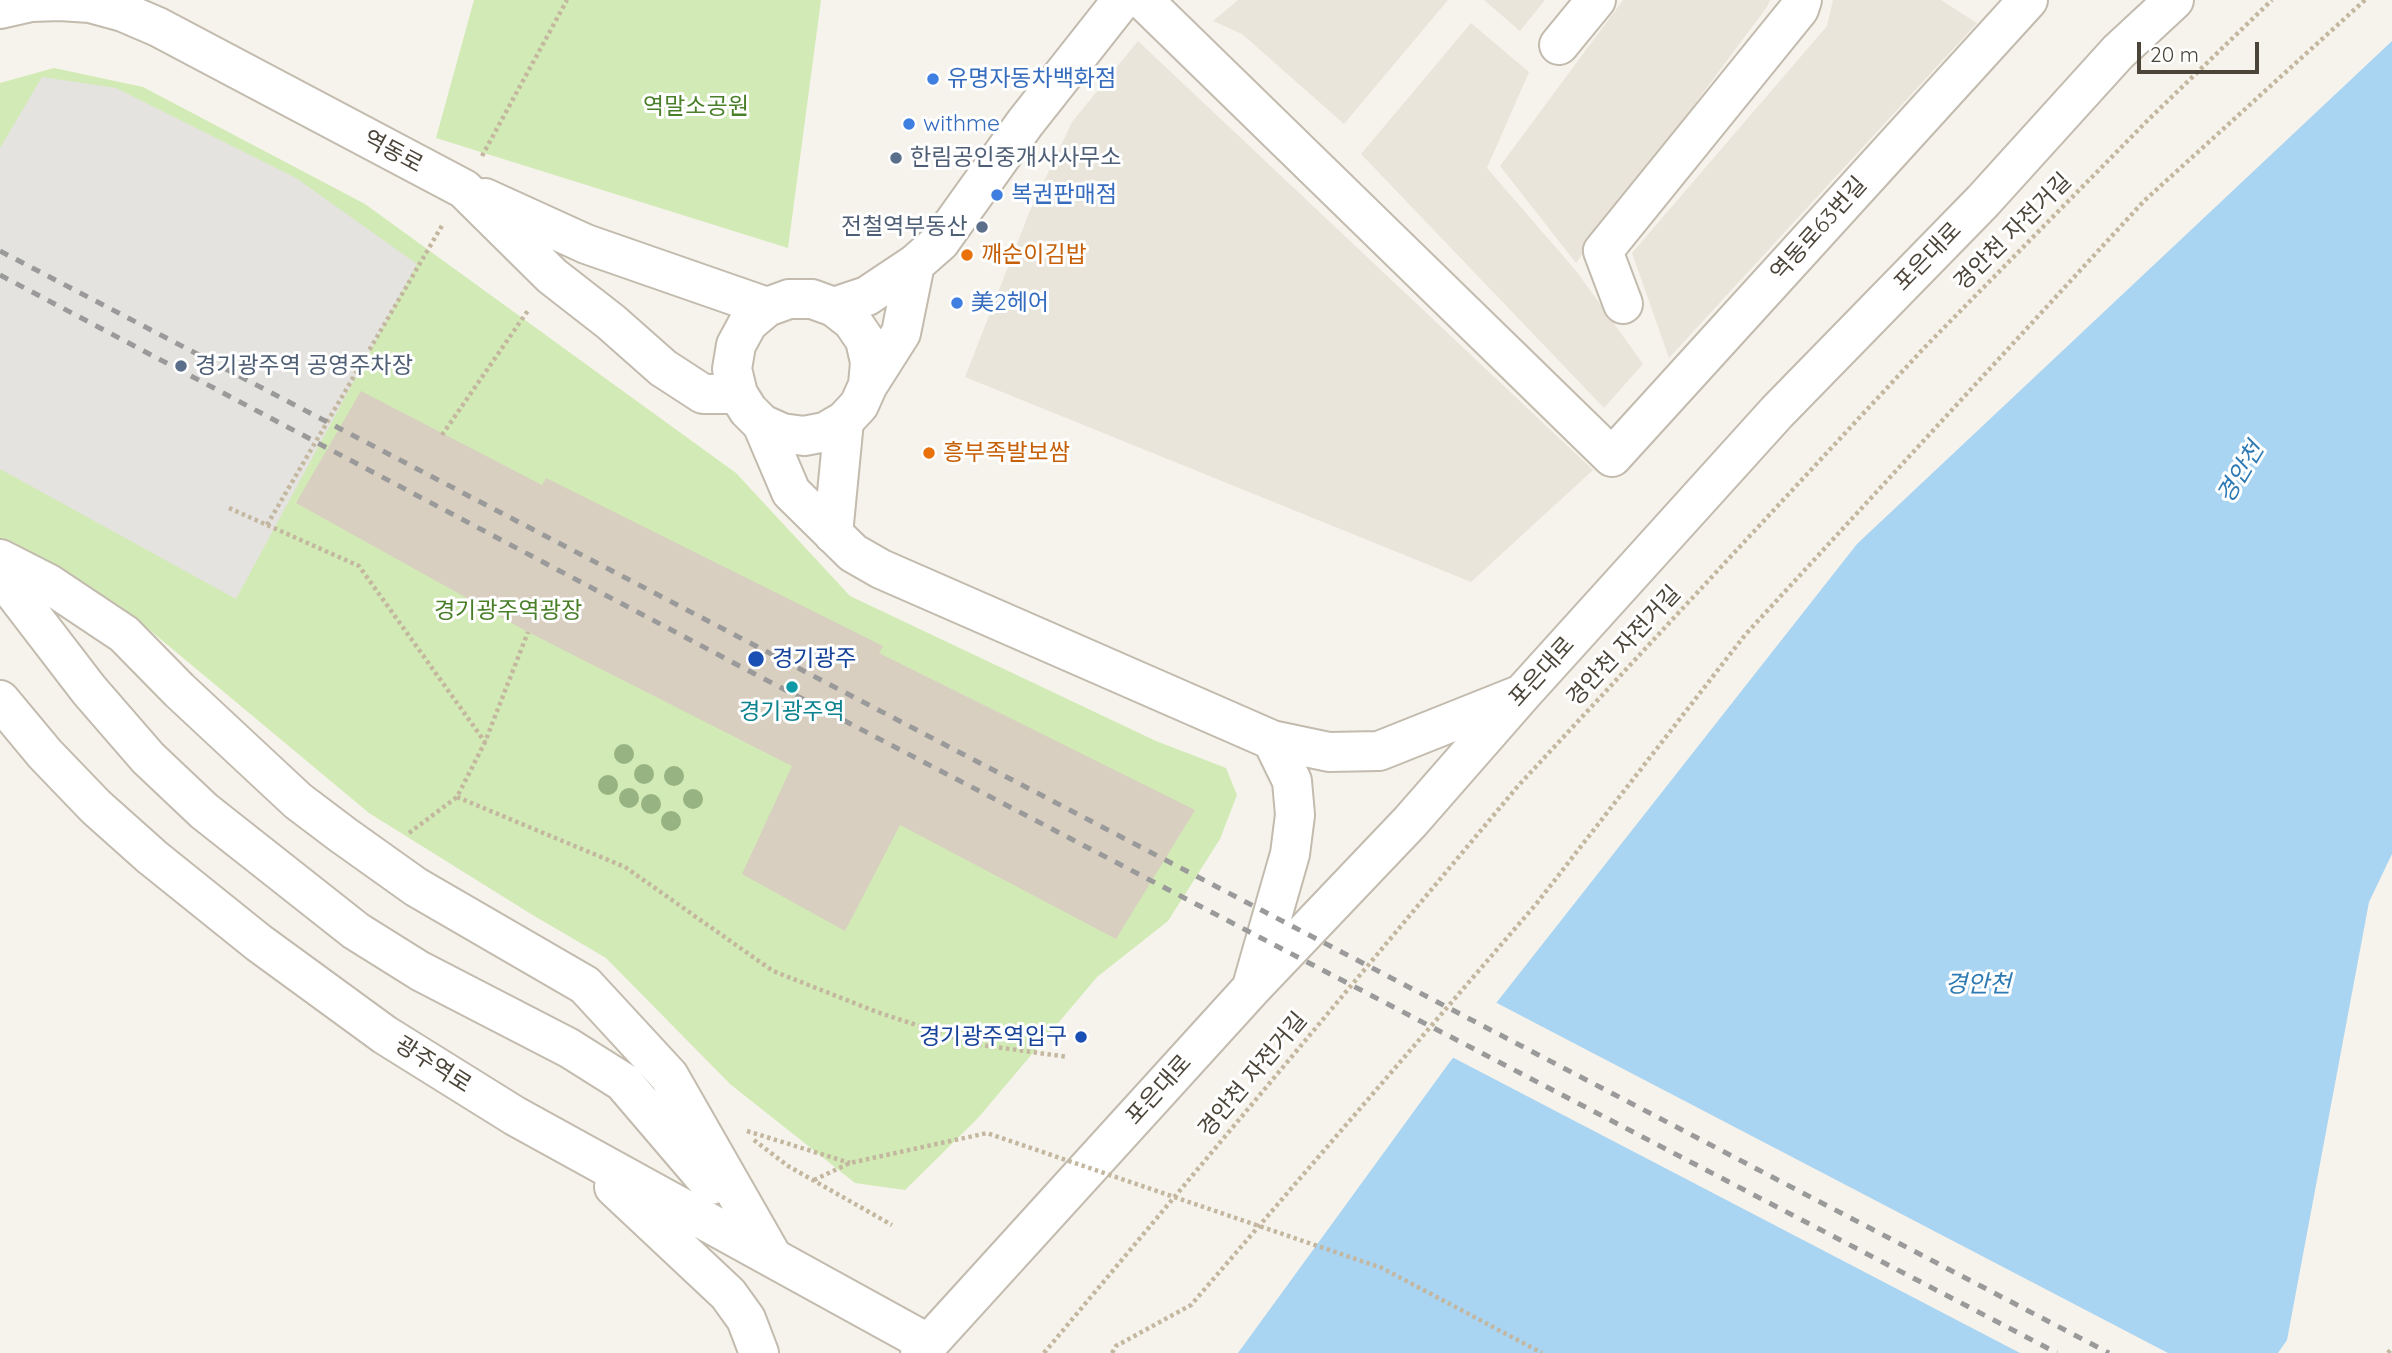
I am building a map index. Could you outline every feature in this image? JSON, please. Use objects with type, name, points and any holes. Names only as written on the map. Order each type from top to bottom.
[{"type":"street","points":[[834,307],[867,296],[915,264],[940,242],[1025,123],[1122,0]]},
{"type":"street","name":"역동로63번길","points":[[1143,0],[1612,457],[2019,2]]},
{"type":"street","points":[[1559,44],[1596,0]]},
{"type":"street","points":[[1623,304],[1603,251],[1799,9],[1802,0]]},
{"type":"street","points":[[2118,52],[2146,0]]},
{"type":"street","name":"포은대로","points":[[924,1349],[1251,989],[1410,822],[1777,412],[1983,201],[2118,52],[2174,0]]},
{"type":"street","name":"역동로","points":[[0,9],[31,2],[90,3],[123,12],[158,27],[464,189],[552,276],[611,322],[663,368],[703,394],[737,394]]},
{"type":"street","points":[[464,189],[586,244],[767,307]]},
{"type":"street","points":[[869,384],[870,362],[865,340],[852,321],[834,307],[812,299],[789,299],[767,307],[748,323],[736,345],[732,369],[737,394],[748,411],[762,424],[782,433],[804,436],[825,432],[844,421],[859,405],[901,334],[915,264]]},
{"type":"street","points":[[833,534],[844,421]]},
{"type":"street","points":[[762,424],[791,492],[853,552],[881,569],[1272,740],[1329,752],[1379,751],[1522,694]]},
{"type":"street","points":[[0,559],[49,584],[124,634],[179,690],[298,801],[343,835],[416,887],[585,985],[669,1076],[773,1258]]},
{"type":"street","points":[[0,574],[98,700],[148,758],[204,811],[356,931],[420,971],[569,1048],[623,1082],[773,1258]]},
{"type":"street","name":"광주역로","points":[[0,700],[45,754],[96,807],[213,908],[385,1035],[515,1116],[773,1258],[924,1349]]},
{"type":"street","points":[[1251,989],[1290,854],[1295,815],[1292,781],[1272,740]]},
{"type":"street","points":[[572,1148],[728,1294],[746,1319],[759,1353]]},
{"type":"path","points":[[267,525],[464,189],[567,0]]},
{"type":"path","name":"경안천 자전거길","points":[[1044,1353],[1518,786],[1924,348],[2149,119],[2272,0]]},
{"type":"path","points":[[1112,1353],[1116,1346],[1191,1306],[1537,903],[1745,635],[2144,201],[2365,0]]},
{"type":"path","points":[[442,435],[552,276]]},
{"type":"path","points":[[229,508],[359,566],[485,742]]},
{"type":"path","points":[[405,835],[457,797],[485,742],[528,632]]},
{"type":"path","points":[[457,797],[625,867],[773,971],[877,1012],[974,1044],[1068,1057]]},
{"type":"path","points":[[741,1129],[850,1163]]},
{"type":"path","points":[[814,1181],[850,1163],[986,1133],[1382,1268],[1542,1353]]},
{"type":"path","points":[[2388,1353],[2392,1348]]},
{"type":"shaded area","points":[[1238,0],[1448,0],[1344,124],[1242,34],[1213,21]]},
{"type":"shaded area","points":[[1484,0],[1545,0],[1520,31]]},
{"type":"shaded area","points":[[1623,0],[1770,0],[1576,263],[1500,166]]},
{"type":"shaded area","points":[[1833,0],[1941,0],[1977,23],[1669,358],[1632,253],[1827,26]]},
{"type":"shaded area","points":[[1471,23],[1529,72],[1487,168],[1577,272],[1643,364],[1604,408],[1361,154]]},
{"type":"shaded area","points":[[1138,41],[1593,470],[1471,582],[965,377],[1029,213],[1072,122]]},
{"type":"shaded area","name":"경기광주역 공영주차장","points":[[42,77],[116,88],[296,178],[417,264],[236,599],[0,469],[0,148]]},
{"type":"green space","name":"역말소공원","points":[[474,0],[821,0],[788,248],[436,138]]},
{"type":"green space","name":"경기광주역광장","points":[[54,68],[143,87],[365,204],[736,473],[850,596],[1156,741],[1226,768],[1237,795],[1220,839],[1168,921],[1097,977],[978,1118],[905,1190],[855,1183],[730,1084],[606,958],[369,813],[140,622],[78,590],[0,542],[0,83]]},
{"type":"water","name":"경안천","points":[[2392,41],[2392,854],[2369,902],[2287,1340],[2278,1353],[1238,1353],[1449,1063],[1857,544]]},
{"type":"pier","points":[[1493,1001],[2168,1353],[2020,1353],[1450,1056]]},
{"type":"building","name":"경기광주역","points":[[361,391],[542,485],[546,478],[883,646],[879,653],[1195,810],[1116,939],[900,825],[845,931],[742,874],[792,766],[528,632],[296,503]]},
{"type":"railway","points":[[0,251],[2109,1353]]},
{"type":"railway","points":[[0,275],[751,672],[2057,1353]]},
{"type":"place","name":"유명자동차백화점","points":[[933,79]]},
{"type":"place","name":"withme","points":[[909,124]]},
{"type":"place","name":"한림공인중개사사무소","points":[[896,158]]},
{"type":"place","name":"복권판매점","points":[[997,195]]},
{"type":"place","name":"전철역부동산","points":[[982,227]]},
{"type":"place","name":"깨순이김밥","points":[[967,255]]},
{"type":"place","name":"美2헤어","points":[[957,303]]},
{"type":"place","name":"경기광주역 공영주차장","points":[[181,366]]},
{"type":"place","name":"흥부족발보쌈","points":[[929,453]]},
{"type":"place","name":"경기광주","points":[[756,659]]},
{"type":"place","name":"경기광주역","points":[[792,687]]},
{"type":"place","name":"경기광주역입구","points":[[1081,1037]]}]
